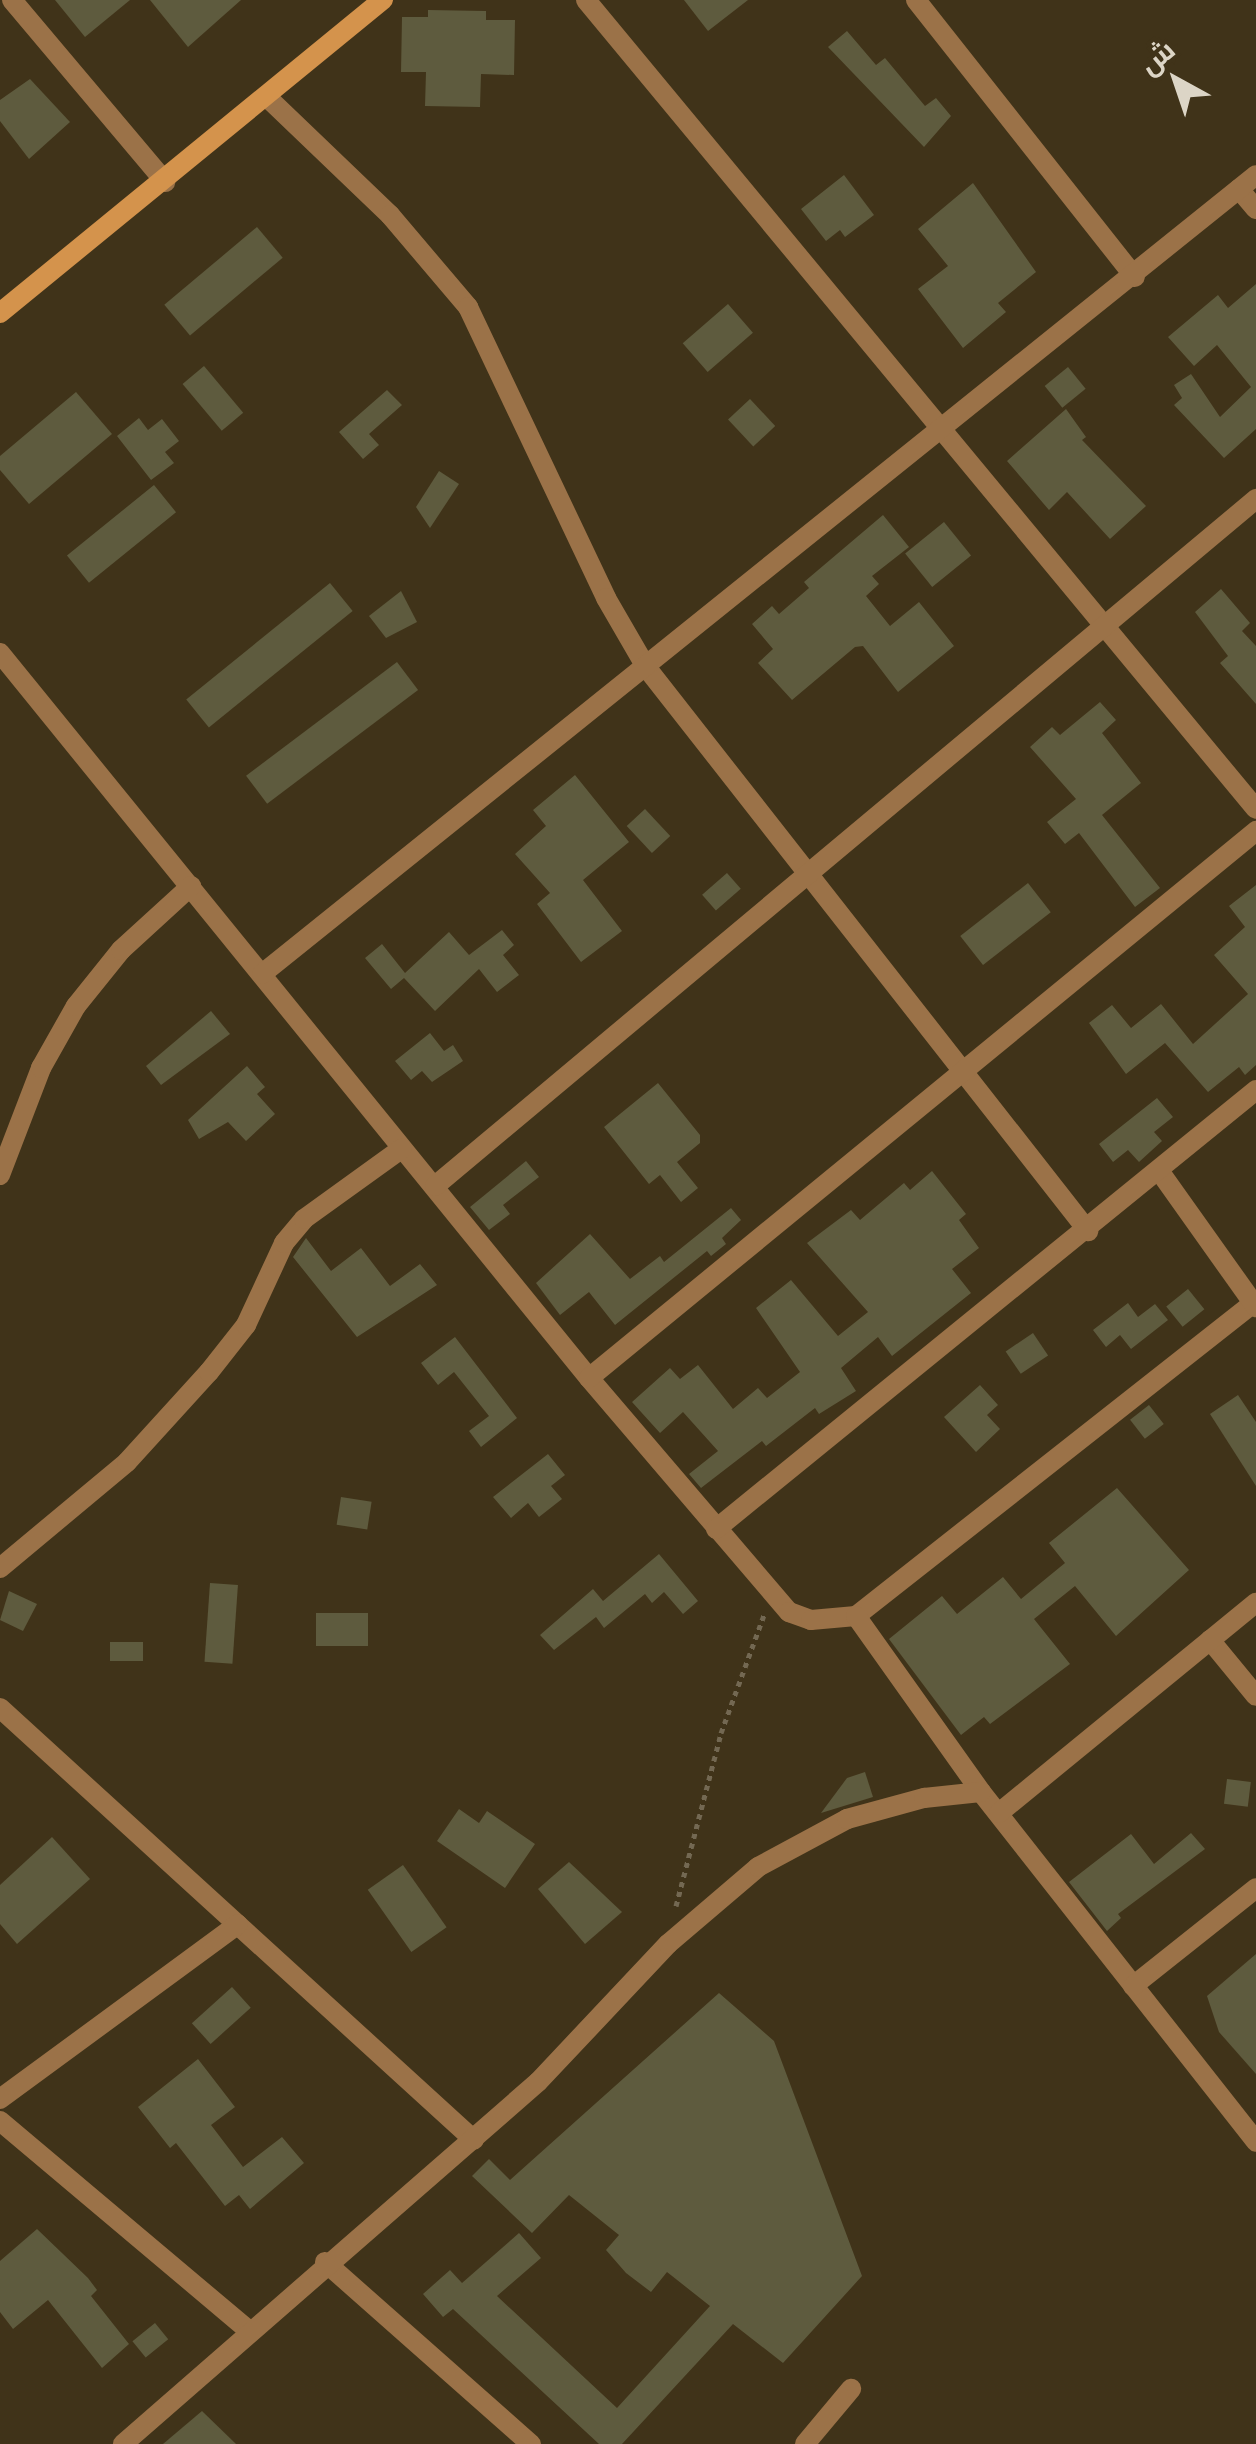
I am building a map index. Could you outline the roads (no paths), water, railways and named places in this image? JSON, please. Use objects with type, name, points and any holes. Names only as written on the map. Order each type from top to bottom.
[{"type":"main road","points":[[0,313],[268,99],[383,0]]},
{"type":"street","points":[[12,0],[165,182]]},
{"type":"street","points":[[586,0],[941,432],[1106,622],[1256,809]]},
{"type":"street","points":[[916,0],[1135,276]]},
{"type":"street","points":[[268,99],[390,216],[468,306],[552,470],[606,598],[646,667],[966,1070],[1088,1231]]},
{"type":"street","points":[[262,974],[1256,175]]},
{"type":"street","points":[[1239,190],[1256,209]]},
{"type":"street","points":[[435,1186],[806,870],[1256,500]]},
{"type":"street","points":[[0,653],[770,1598],[812,1620],[856,1616],[1255,1304],[1160,1172]]},
{"type":"street","points":[[589,1378],[1256,830]]},
{"type":"street","points":[[0,1175],[41,1068],[76,1006],[121,950],[190,886]]},
{"type":"street","points":[[716,1529],[1088,1231],[1256,1090]]},
{"type":"street","points":[[0,1568],[118,1470],[209,1372],[246,1324],[284,1243],[304,1219],[401,1149]]},
{"type":"street","points":[[999,1814],[1256,1602]]},
{"type":"street","points":[[856,1616],[981,1792],[1256,2142]]},
{"type":"street","points":[[1210,1640],[1256,1696]]},
{"type":"street","points":[[0,1708],[474,2140]]},
{"type":"street","points":[[123,2444],[326,2262],[474,2140],[586,2035],[668,1944],[758,1867],[817,1832],[885,1806],[981,1792]]},
{"type":"street","points":[[1133,1986],[1256,1888]]},
{"type":"street","points":[[0,2099],[238,1924]]},
{"type":"street","points":[[0,2120],[249,2331]]},
{"type":"street","points":[[326,2262],[532,2444]]},
{"type":"street","points":[[805,2444],[851,2389]]}]
